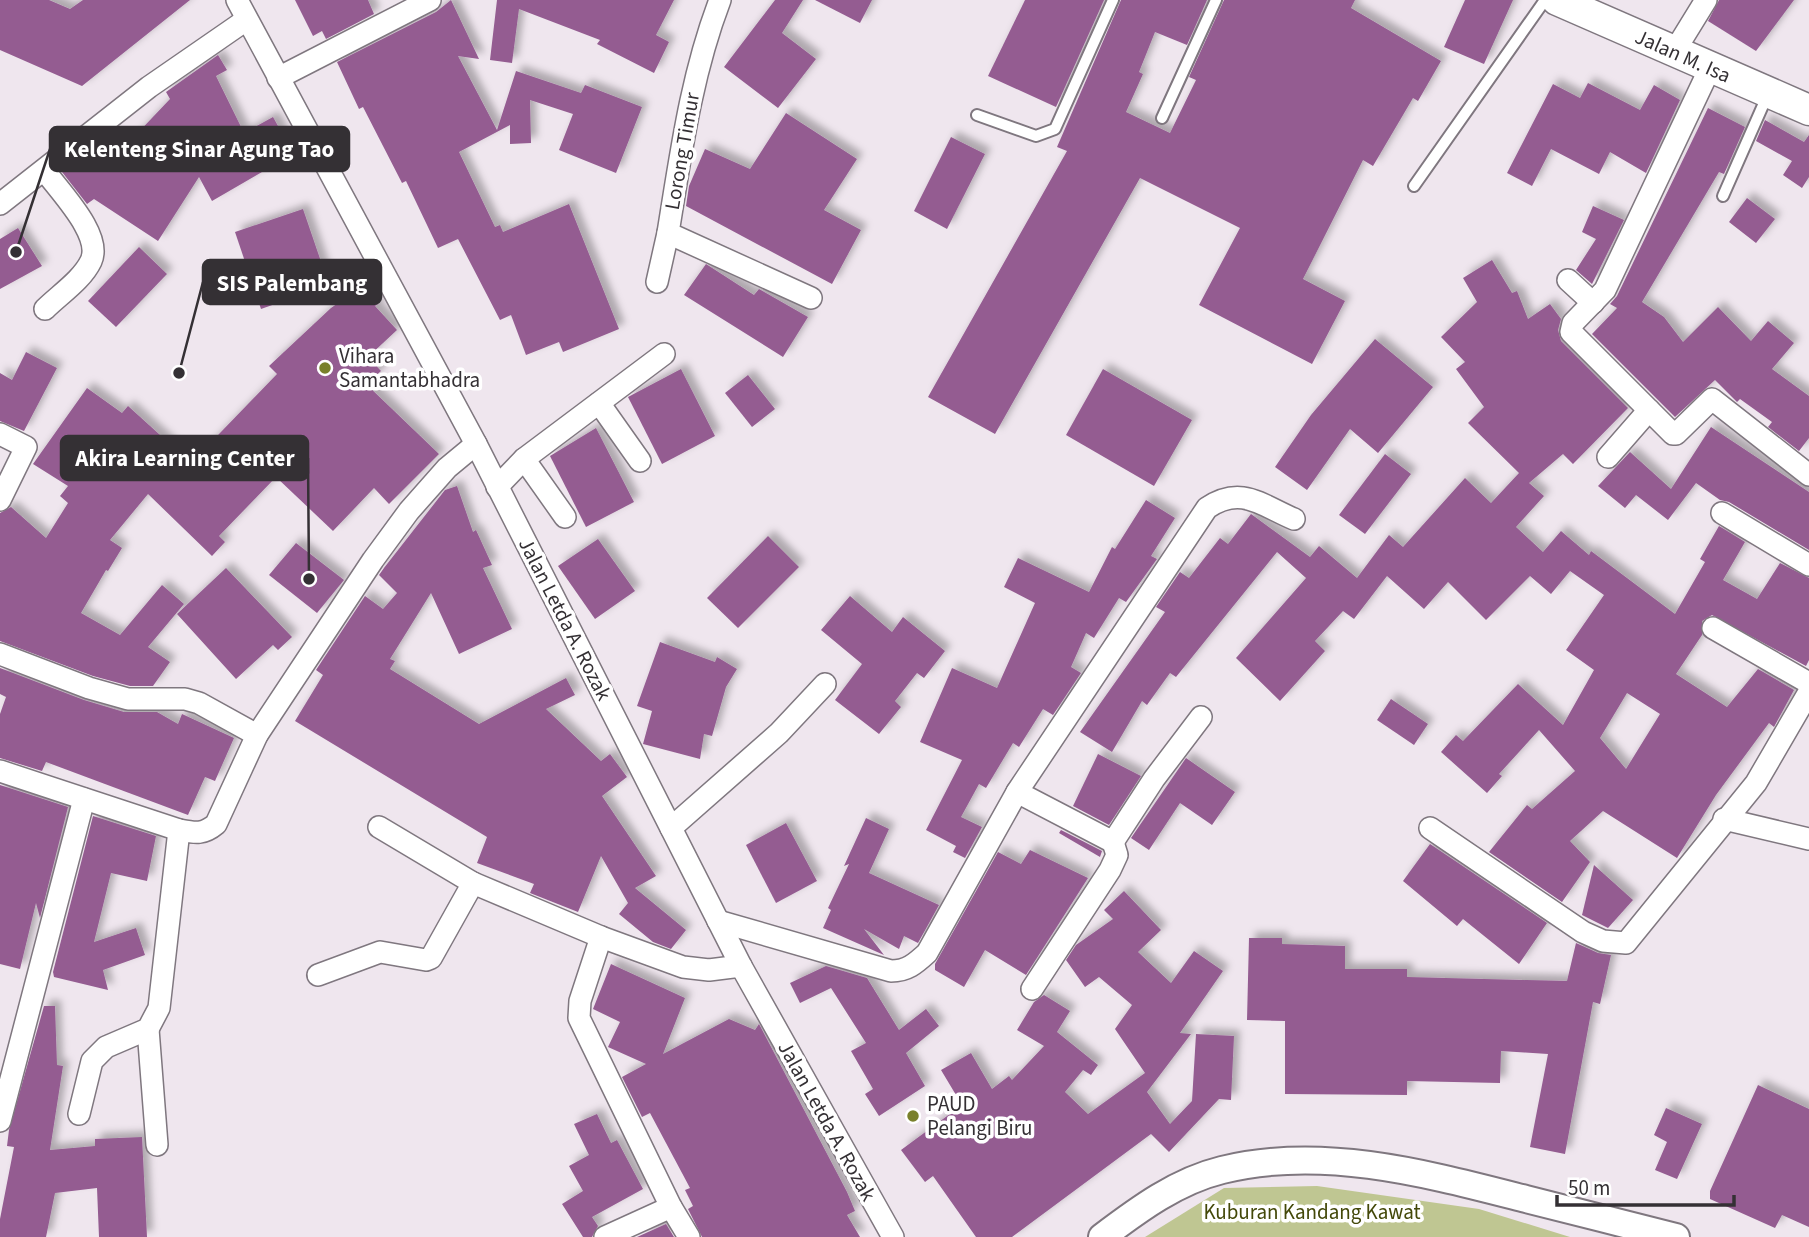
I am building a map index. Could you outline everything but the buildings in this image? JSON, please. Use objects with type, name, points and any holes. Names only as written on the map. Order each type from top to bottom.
[{"type":"main road","name":"Jalan M. Isa","points":[[1557,0],[1809,110]]},
{"type":"street","name":"Jalan Letda A. Rozak","points":[[237,0],[476,444],[741,966],[893,1237]]},
{"type":"street","points":[[278,78],[430,0]]},
{"type":"street","name":"Lorong Timur","points":[[720,0],[704,44],[689,100],[668,233],[811,299]]},
{"type":"street","points":[[1674,52],[1706,0]]},
{"type":"street","points":[[0,204],[149,87],[246,20]]},
{"type":"street","points":[[1710,68],[1605,290],[1573,323],[1571,332],[1674,435],[1712,399],[1809,475]]},
{"type":"street","points":[[45,171],[89,231],[94,246],[91,261],[83,272],[45,309]]},
{"type":"street","points":[[657,282],[668,233]]},
{"type":"street","points":[[1568,280],[1593,303]]},
{"type":"street","points":[[497,487],[524,459],[664,354]]},
{"type":"street","points":[[599,403],[640,461]]},
{"type":"street","points":[[1608,457],[1649,410]]},
{"type":"street","points":[[0,434],[26,447],[0,500]]},
{"type":"street","points":[[0,771],[179,830],[203,833],[216,824],[257,734],[409,510],[447,468],[476,444]]},
{"type":"street","points":[[524,459],[565,517]]},
{"type":"street","points":[[718,921],[871,966],[904,971],[927,953],[1017,792],[1208,508],[1219,500],[1237,495],[1294,519]]},
{"type":"street","points":[[1722,513],[1809,565]]},
{"type":"street","points":[[1713,628],[1809,683]]},
{"type":"street","points":[[0,654],[89,688],[128,699],[185,699],[199,703],[257,734]]},
{"type":"street","points":[[671,828],[779,733],[825,684]]},
{"type":"street","points":[[1430,828],[1583,932],[1618,944],[1626,943],[1724,819],[1756,783],[1809,692]]},
{"type":"street","points":[[1113,842],[1154,779],[1201,717]]},
{"type":"street","points":[[1017,792],[1113,842],[1117,855],[1110,870],[1032,989]]},
{"type":"street","points":[[0,1121],[84,799]]},
{"type":"street","points":[[1724,819],[1809,839]]},
{"type":"street","points":[[379,827],[474,883],[601,937],[683,967],[709,970],[741,966]]},
{"type":"street","points":[[157,1145],[148,1029],[159,1008],[179,830]]},
{"type":"street","points":[[318,975],[380,952],[426,960],[431,958],[474,883]]},
{"type":"street","points":[[601,937],[580,1001],[579,1018],[670,1208],[689,1237]]},
{"type":"street","points":[[79,1114],[92,1061],[106,1047],[148,1029]]},
{"type":"street","points":[[1102,1237],[1163,1194],[1195,1179],[1222,1170],[1275,1162],[1309,1161],[1366,1165],[1442,1176],[1675,1237]]},
{"type":"street","points":[[605,1237],[670,1208]]},
{"type":"lane","points":[[977,115],[1036,136],[1055,129],[1113,0]]},
{"type":"lane","points":[[1162,118],[1216,0]]},
{"type":"lane","points":[[1414,186],[1545,0]]},
{"type":"lane","points":[[1723,196],[1768,94]]},
{"type":"green space","name":"Kuburan Kandang Kawat","points":[[1317,1186],[1479,1209],[1570,1237],[1145,1237],[1224,1188]]},
{"type":"place","name":"Kelenteng Sinar Agung Tao","points":[[16,252]]},
{"type":"place","name":"Vihara Samantabhadra","points":[[325,368]]},
{"type":"place","name":"SIS Palembang","points":[[179,373]]},
{"type":"place","name":"Akira Learning Center","points":[[309,579]]},
{"type":"place","name":"PAUD Pelangi Biru","points":[[913,1116]]}]
